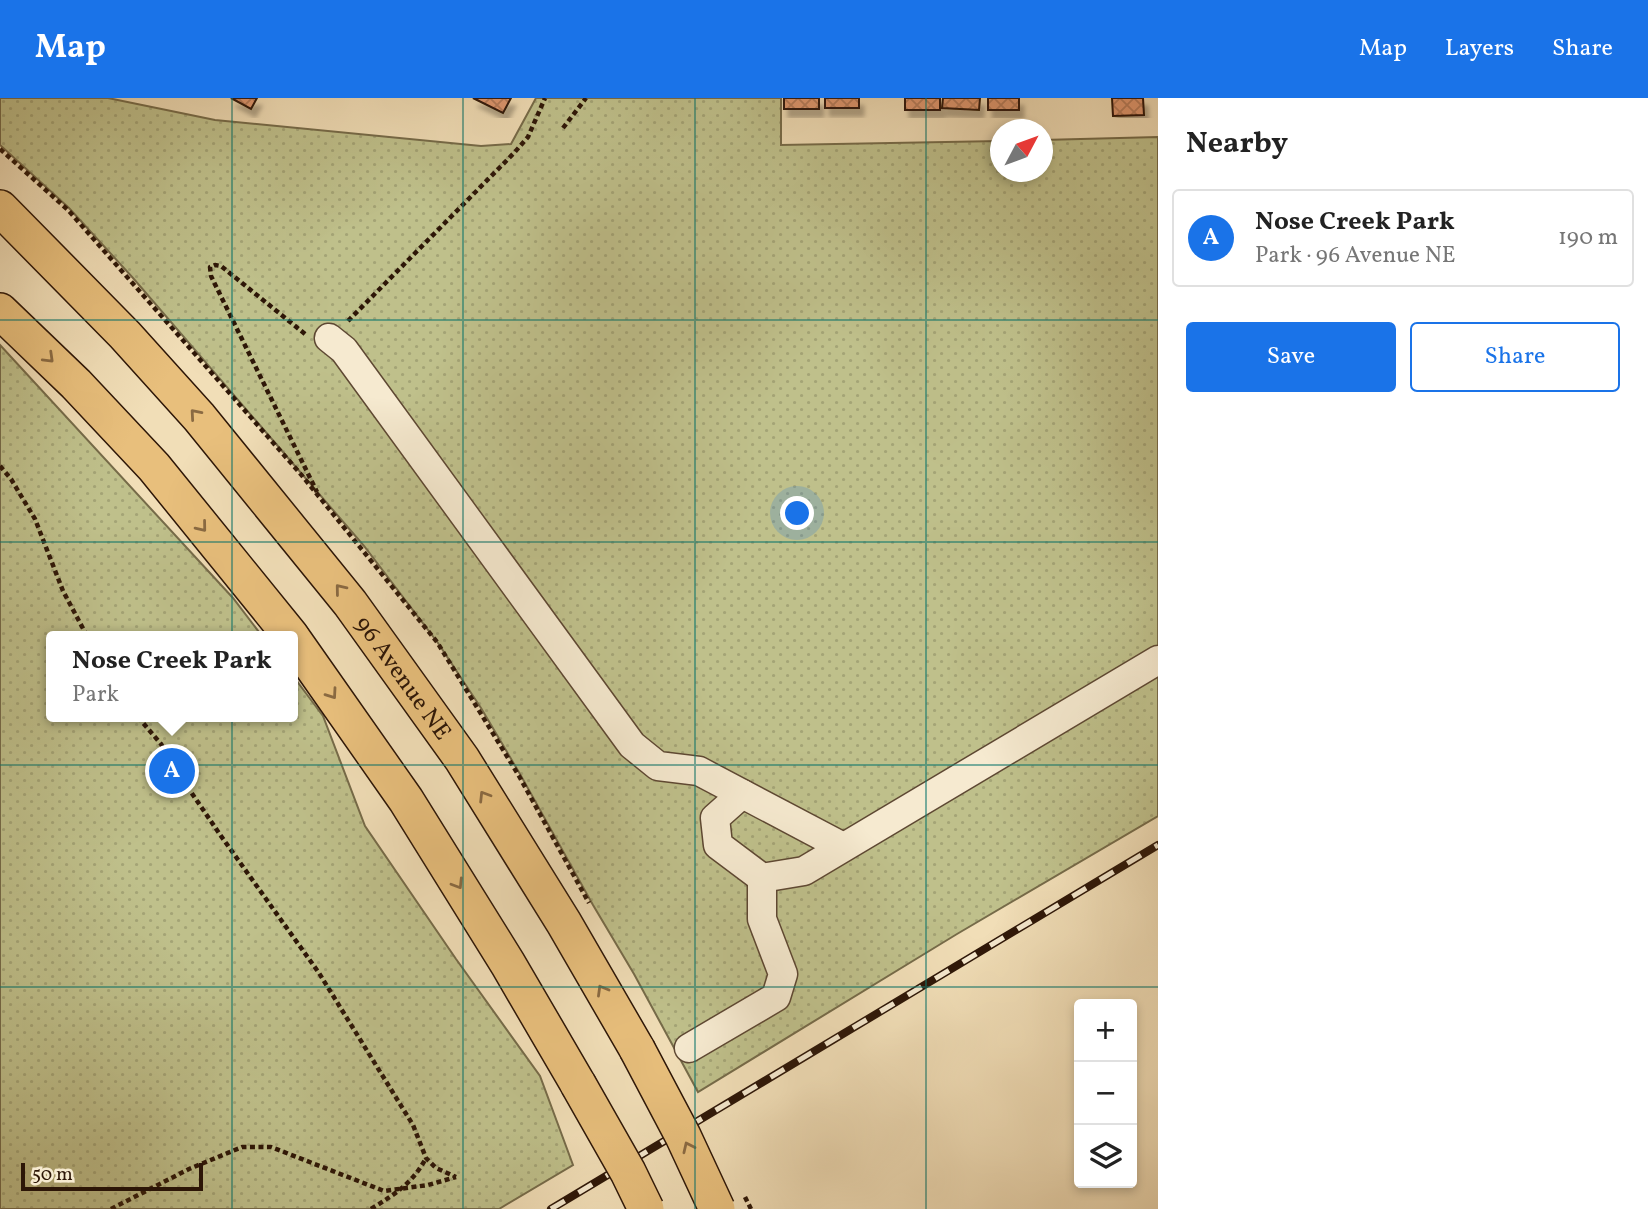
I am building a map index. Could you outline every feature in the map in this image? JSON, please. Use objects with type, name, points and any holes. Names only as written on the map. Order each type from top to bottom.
[{"type":"main road","name":"96 Avenue NE","points":[[0,208],[125,335],[199,417],[350,603],[462,759],[564,923],[636,1049],[683,1136],[717,1209]]},
{"type":"main road","points":[[0,311],[76,384],[154,467],[287,631]]},
{"type":"main road","points":[[298,646],[406,800],[508,964],[628,1172],[646,1209]]},
{"type":"lane","points":[[329,338],[344,350],[632,745],[658,766],[699,771],[843,848]]},
{"type":"lane","points":[[742,794],[715,818],[718,845],[762,878],[804,871],[1158,660]]},
{"type":"lane","points":[[689,1048],[776,997],[783,974],[762,919],[762,878]]},
{"type":"path","points":[[323,502],[211,276],[210,267],[221,266],[306,335],[318,339],[329,338],[358,312],[514,153],[528,137],[545,98]]},
{"type":"path","points":[[563,128],[586,98]]},
{"type":"path","points":[[0,149],[68,210],[289,462],[437,642],[519,776],[591,906]]},
{"type":"path","points":[[0,466],[35,519],[63,591],[84,631]]},
{"type":"path","points":[[111,1209],[189,1169],[242,1147],[271,1147],[384,1191],[428,1185],[456,1177],[436,1168],[426,1158],[413,1125],[320,973],[221,836],[178,774],[161,744],[142,722]]},
{"type":"path","points":[[371,1209],[402,1189],[418,1173],[426,1158]]},
{"type":"green space","points":[[0,98],[108,98],[215,120],[481,146],[511,144],[536,98],[781,98],[781,145],[990,141],[990,182],[1053,182],[1053,140],[1158,137],[1158,816],[957,934],[698,1092],[520,774],[438,643],[364,546],[133,278],[69,208],[0,145]]},
{"type":"green space","points":[[0,345],[233,598],[258,631],[46,631],[46,722],[298,722],[298,683],[323,716],[365,826],[540,1076],[573,1165],[499,1209],[0,1209]]},
{"type":"building","points":[[231,98],[257,98],[251,109]]},
{"type":"building","points":[[473,98],[511,98],[503,113]]},
{"type":"building","points":[[784,98],[819,98],[819,109],[784,109]]},
{"type":"building","points":[[825,98],[859,98],[859,108],[825,108]]},
{"type":"building","points":[[905,98],[940,98],[940,110],[905,110]]},
{"type":"building","points":[[943,98],[980,98],[979,110],[942,108]]},
{"type":"building","points":[[988,98],[1019,98],[1019,110],[988,110]]},
{"type":"building","points":[[1112,98],[1143,98],[1144,115],[1113,116]]},
{"type":"railway","points":[[551,1209],[1158,845]]},
{"type":"place","name":"Nose Creek Park","points":[[172,771]]}]
